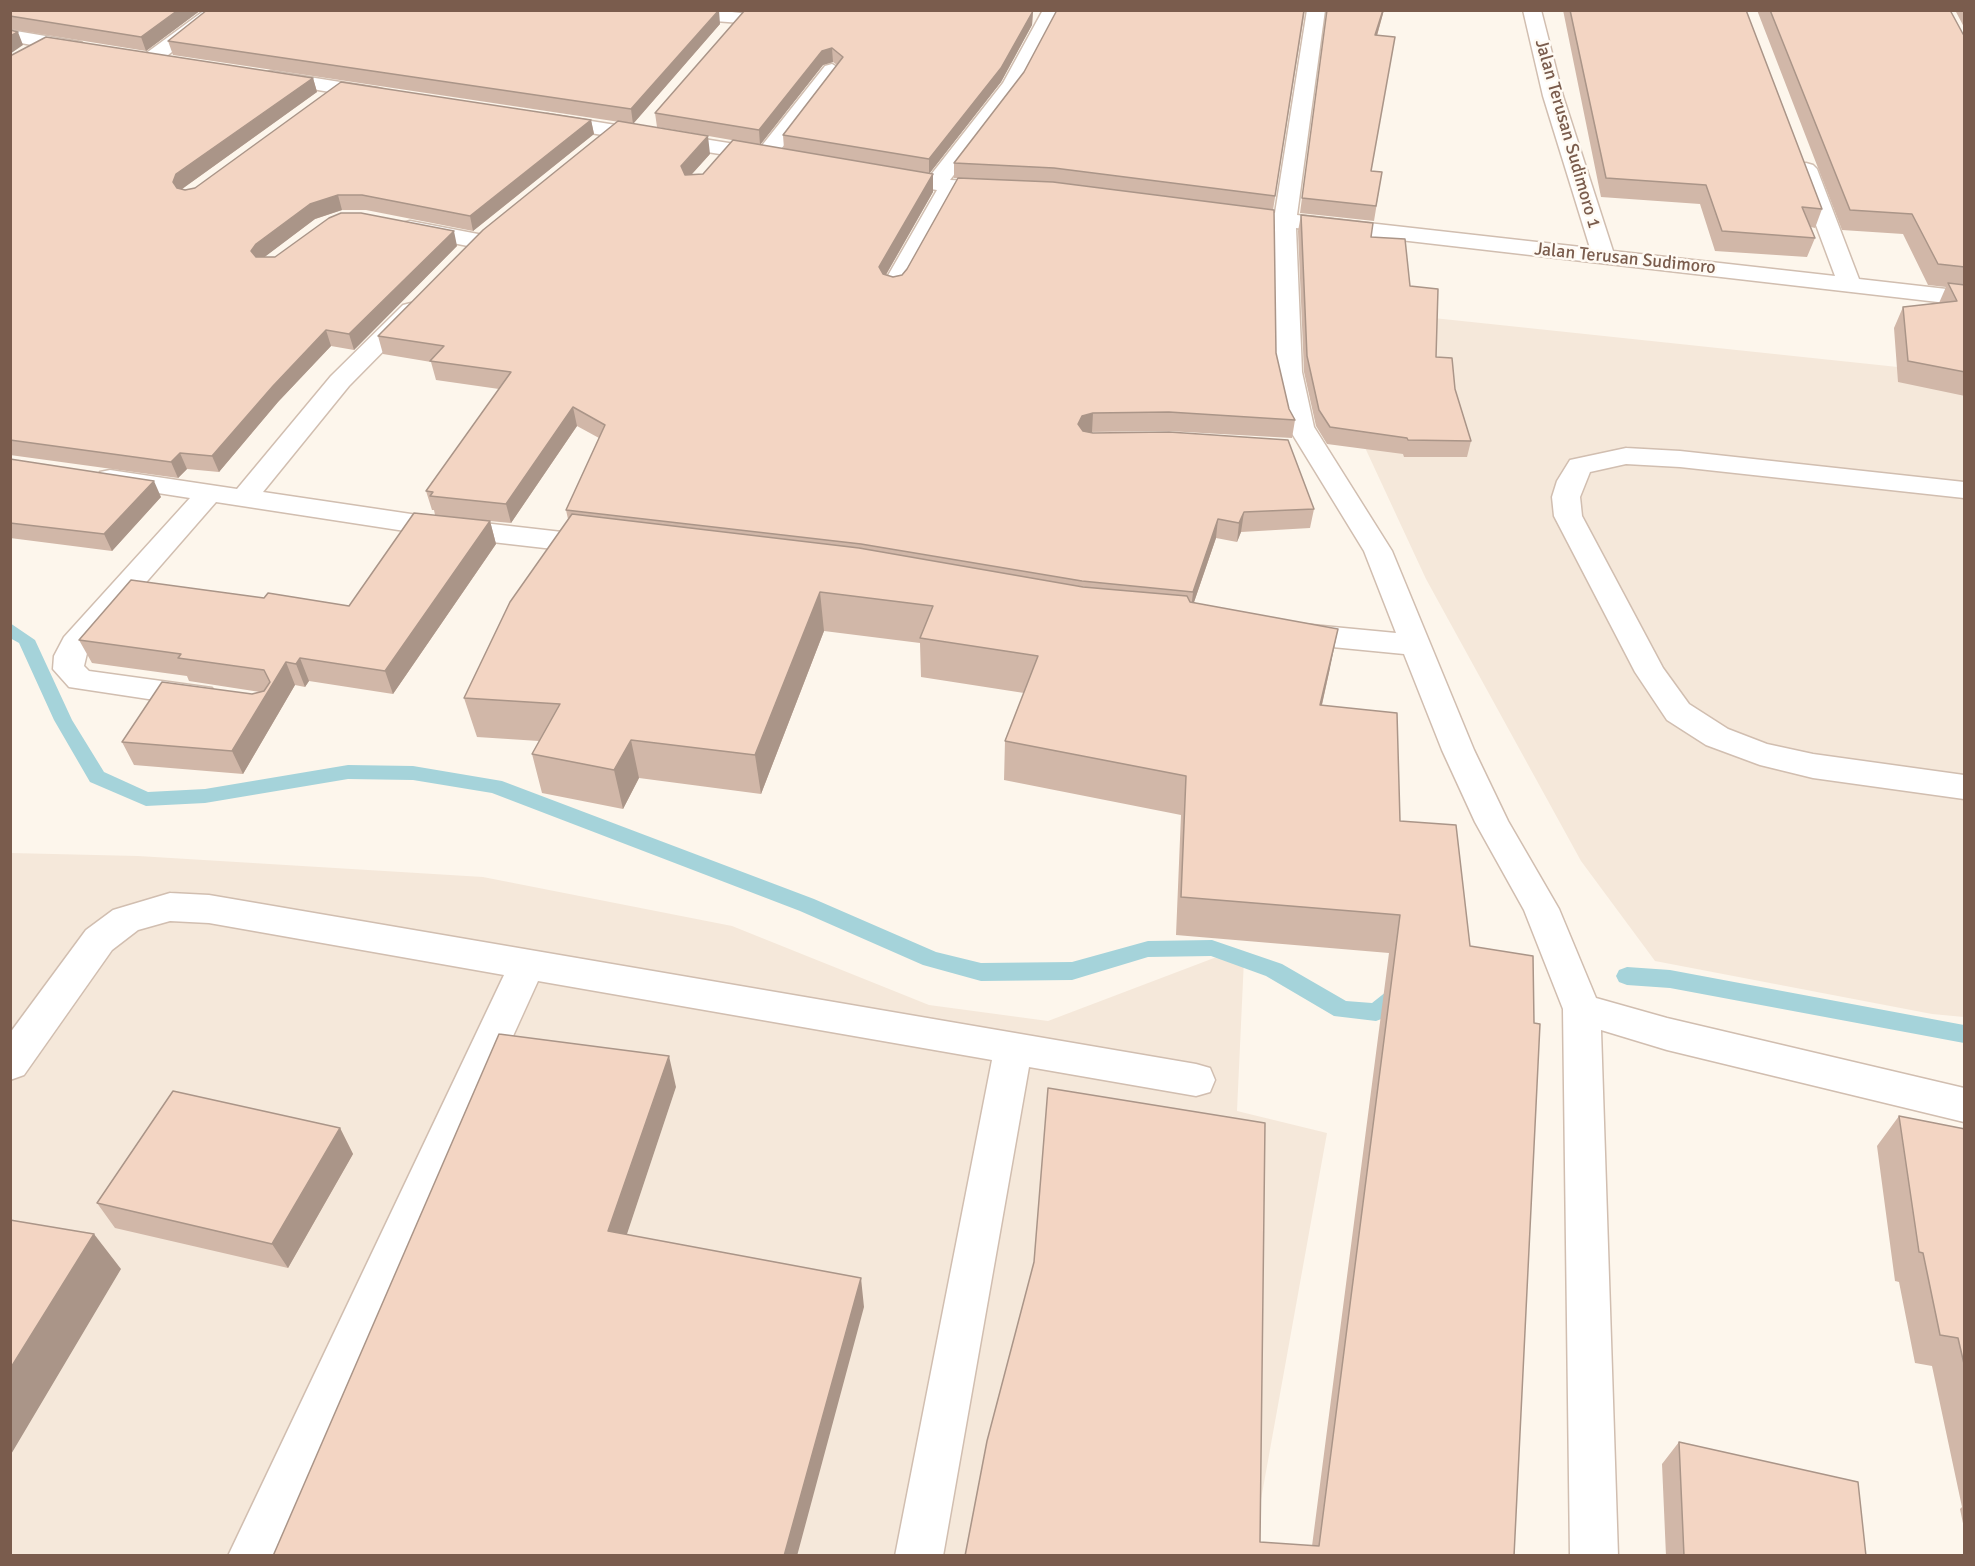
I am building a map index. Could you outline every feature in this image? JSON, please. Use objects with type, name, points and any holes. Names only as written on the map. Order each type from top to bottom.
[{"type":"street","points":[[184,63],[142,57],[217,10]]},
{"type":"street","points":[[635,10],[743,14]]},
{"type":"street","points":[[1316,10],[1285,220],[1286,334],[1298,435],[1378,551],[1463,760],[1492,822],[1541,909],[1582,1009],[1594,1556]]},
{"type":"street","name":"Jalan Terusan Sudimoro 1","points":[[1532,10],[1553,96],[1604,257]]},
{"type":"street","points":[[726,34],[743,14]]},
{"type":"street","points":[[1026,17],[1050,15]]},
{"type":"street","points":[[894,286],[943,184],[1012,85],[1050,15]]},
{"type":"street","points":[[10,35],[101,51]]},
{"type":"street","points":[[20,59],[47,42]]},
{"type":"street","points":[[765,156],[832,70]]},
{"type":"street","points":[[252,74],[398,97]]},
{"type":"street","points":[[322,102],[340,88]]},
{"type":"street","points":[[639,133],[654,116]]},
{"type":"street","points":[[526,117],[616,129],[789,159]]},
{"type":"street","points":[[590,150],[616,129]]},
{"type":"street","points":[[709,171],[728,149]]},
{"type":"street","points":[[1799,152],[1850,285]]},
{"type":"street","points":[[871,173],[943,184],[1018,189]]},
{"type":"street","name":"Jalan Terusan Sudimoro","points":[[1210,211],[1965,298]]},
{"type":"street","points":[[388,224],[486,234],[462,258]]},
{"type":"street","points":[[243,499],[324,404],[340,381],[429,291]]},
{"type":"street","points":[[1965,490],[1680,459],[1626,456],[1580,466],[1571,481],[1566,497],[1568,516],[1650,672],[1678,712],[1717,737],[1760,754],[1813,766],[1965,787]]},
{"type":"street","points":[[81,474],[431,526],[627,548]]},
{"type":"street","points":[[210,492],[75,644],[69,656],[68,669],[80,680],[227,700]]},
{"type":"street","points":[[551,570],[570,542]]},
{"type":"street","points":[[1260,630],[1416,645]]},
{"type":"street","points":[[10,1064],[99,940],[126,920],[170,907],[209,909],[1196,1080]]},
{"type":"street","points":[[252,1556],[528,963]]},
{"type":"street","points":[[1582,1009],[1668,1034],[1965,1105]]},
{"type":"street","points":[[919,1556],[1014,1047]]},
{"type":"shaded area","points":[[1424,317],[1964,374],[1964,1017],[1932,1014],[1655,961],[1581,861],[1426,579],[1361,439]]},
{"type":"shaded area","points":[[11,853],[138,856],[483,877],[732,926],[929,1005],[1048,1021],[1214,958],[1244,959],[1237,1111],[1327,1133],[1251,1555],[11,1556]]},
{"type":"building","points":[[10,10],[178,10],[141,37],[10,16]]},
{"type":"building","points":[[207,10],[719,10],[631,109],[168,41]]},
{"type":"building","points":[[745,10],[1033,11],[1001,68],[929,159],[783,135],[843,57],[832,48],[822,51],[759,130],[655,113]]},
{"type":"building","points":[[1057,10],[1304,10],[1275,196],[1054,168],[954,163],[1024,72]]},
{"type":"building","points":[[1327,10],[1383,10],[1375,35],[1395,37],[1371,171],[1382,172],[1376,206],[1302,198]]},
{"type":"building","points":[[1570,10],[1746,10],[1822,209],[1802,207],[1815,238],[1722,231],[1706,185],[1606,178]]},
{"type":"building","points":[[1770,10],[1950,10],[1965,35],[1965,267],[1938,264],[1912,214],[1850,210]]},
{"type":"building","points":[[10,30],[18,32],[10,36]]},
{"type":"building","points":[[46,37],[313,78],[176,174],[173,182],[177,188],[185,190],[195,188],[341,82],[591,120],[470,216],[362,195],[338,195],[310,204],[256,244],[251,251],[256,257],[275,257],[329,218],[341,213],[361,213],[454,231],[349,334],[326,330],[212,456],[180,453],[171,462],[10,440],[10,56]]},
{"type":"building","points":[[618,121],[708,136],[681,166],[685,175],[703,174],[733,140],[933,174],[879,267],[883,274],[893,277],[902,275],[907,269],[958,178],[1053,182],[1274,210],[1276,353],[1289,409],[1295,420],[1169,412],[1093,413],[1082,416],[1078,424],[1083,431],[1093,433],[1169,432],[1288,440],[1314,509],[1244,512],[1239,523],[1218,519],[1193,592],[1082,581],[861,544],[566,510],[605,425],[573,407],[506,504],[430,496],[433,492],[426,491],[511,372],[430,361],[444,346],[378,336],[483,230]]},
{"type":"building","points":[[1301,215],[1373,223],[1371,237],[1405,239],[1410,286],[1438,289],[1436,357],[1452,358],[1455,389],[1471,441],[1408,440],[1407,438],[1330,427],[1319,410],[1307,356]]},
{"type":"building","points":[[1948,283],[1965,285],[1965,372],[1908,361],[1903,307],[1957,301]]},
{"type":"building","points":[[10,459],[154,481],[104,534],[10,523]]},
{"type":"building","points":[[414,513],[490,521],[385,671],[300,658],[296,664],[286,662],[232,751],[122,742],[162,682],[252,694],[264,691],[270,682],[264,670],[178,658],[181,654],[79,640],[131,580],[264,598],[268,593],[349,606]]},
{"type":"building","points":[[572,514],[859,548],[1083,587],[1187,596],[1190,602],[1338,629],[1320,705],[1397,713],[1400,821],[1456,825],[1470,946],[1533,956],[1534,1023],[1540,1024],[1514,1556],[965,1556],[987,1441],[1034,1262],[1048,1088],[1265,1123],[1260,1542],[1319,1546],[1400,915],[1181,897],[1186,776],[1005,741],[1038,656],[920,638],[933,606],[820,592],[755,755],[631,740],[614,770],[532,754],[560,704],[464,698],[510,602]]},
{"type":"building","points":[[499,1034],[669,1056],[608,1231],[861,1278],[784,1556],[273,1556]]},
{"type":"building","points":[[173,1091],[340,1128],[272,1244],[97,1203]]},
{"type":"building","points":[[1899,1116],[1965,1129],[1965,1368],[1958,1338],[1940,1335],[1923,1253],[1919,1252]]},
{"type":"building","points":[[10,1220],[94,1234],[10,1369]]},
{"type":"building","points":[[1679,1442],[1858,1482],[1866,1556],[1684,1556]]},
{"type":"waterway","points":[[10,629],[26,640],[63,720],[97,777],[146,799],[205,796],[348,772],[413,773],[495,786],[807,905],[931,959],[981,972],[1072,971],[1148,949],[1212,948],[1274,970],[1342,1010],[1376,1012],[1404,990]]},
{"type":"waterway","points":[[1627,976],[1670,979],[1964,1034]]}]
